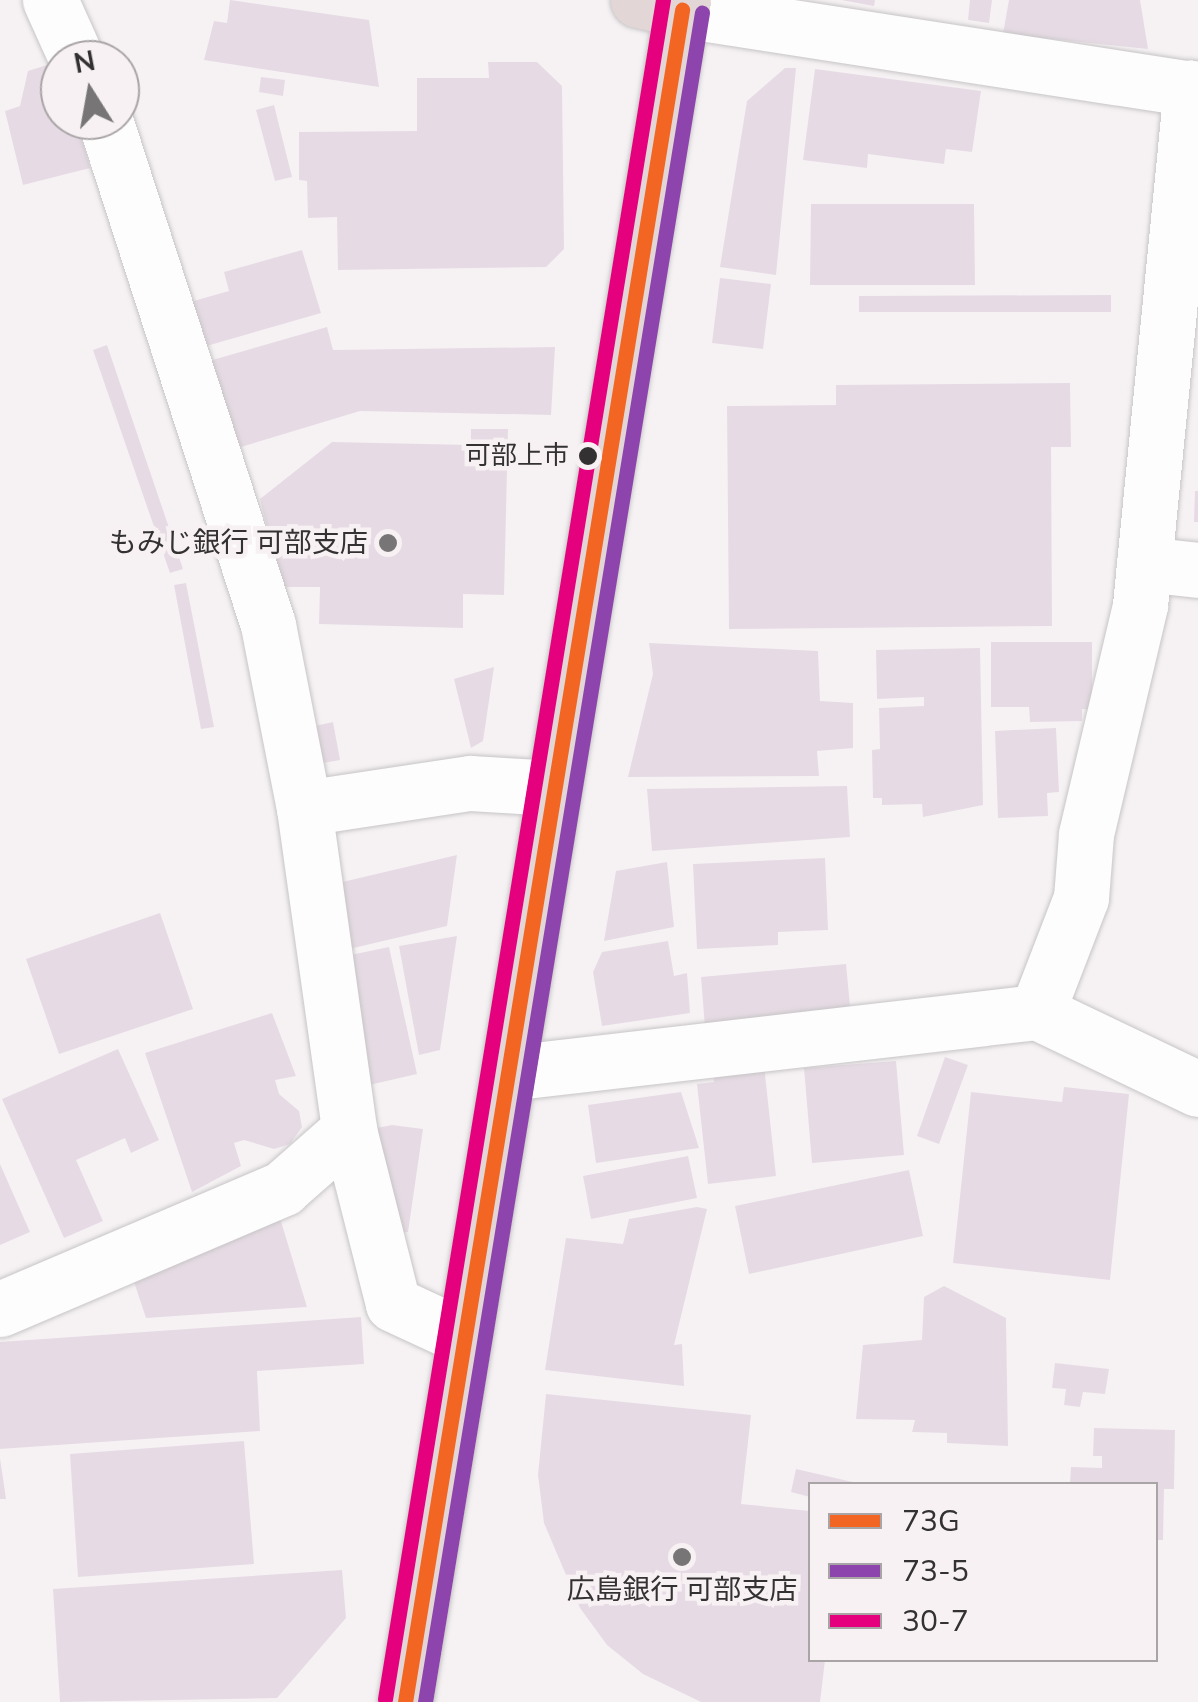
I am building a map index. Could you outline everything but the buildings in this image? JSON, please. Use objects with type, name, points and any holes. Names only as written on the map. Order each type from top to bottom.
[{"type":"highway","points":[[405,1702],[554,788],[668,3]]},
{"type":"street","points":[[50,0],[69,40]]},
{"type":"street","points":[[668,3],[1194,89],[1140,604],[1086,834],[1081,898],[1037,1012]]},
{"type":"street","points":[[110,140],[268,626],[304,808],[349,1130],[394,1304],[464,1337]]},
{"type":"street","points":[[1144,564],[1198,570]]},
{"type":"street","points":[[304,808],[470,783],[554,788]]},
{"type":"street","points":[[508,1072],[1037,1012],[1198,1089]]},
{"type":"street","points":[[0,1309],[284,1188],[349,1130]]},
{"type":"transit line","name":"30-7","points":[[385,1699],[663,0]]},
{"type":"transit line","name":"73G","points":[[405,1702],[682,10]]},
{"type":"transit line","name":"73-5","points":[[425,1702],[702,13]]},
{"type":"place","name":"可部上市","points":[[588,456]]},
{"type":"place","name":"もみじ銀行 可部支店","points":[[388,543]]},
{"type":"place","name":"広島銀行 可部支店","points":[[682,1557]]}]
